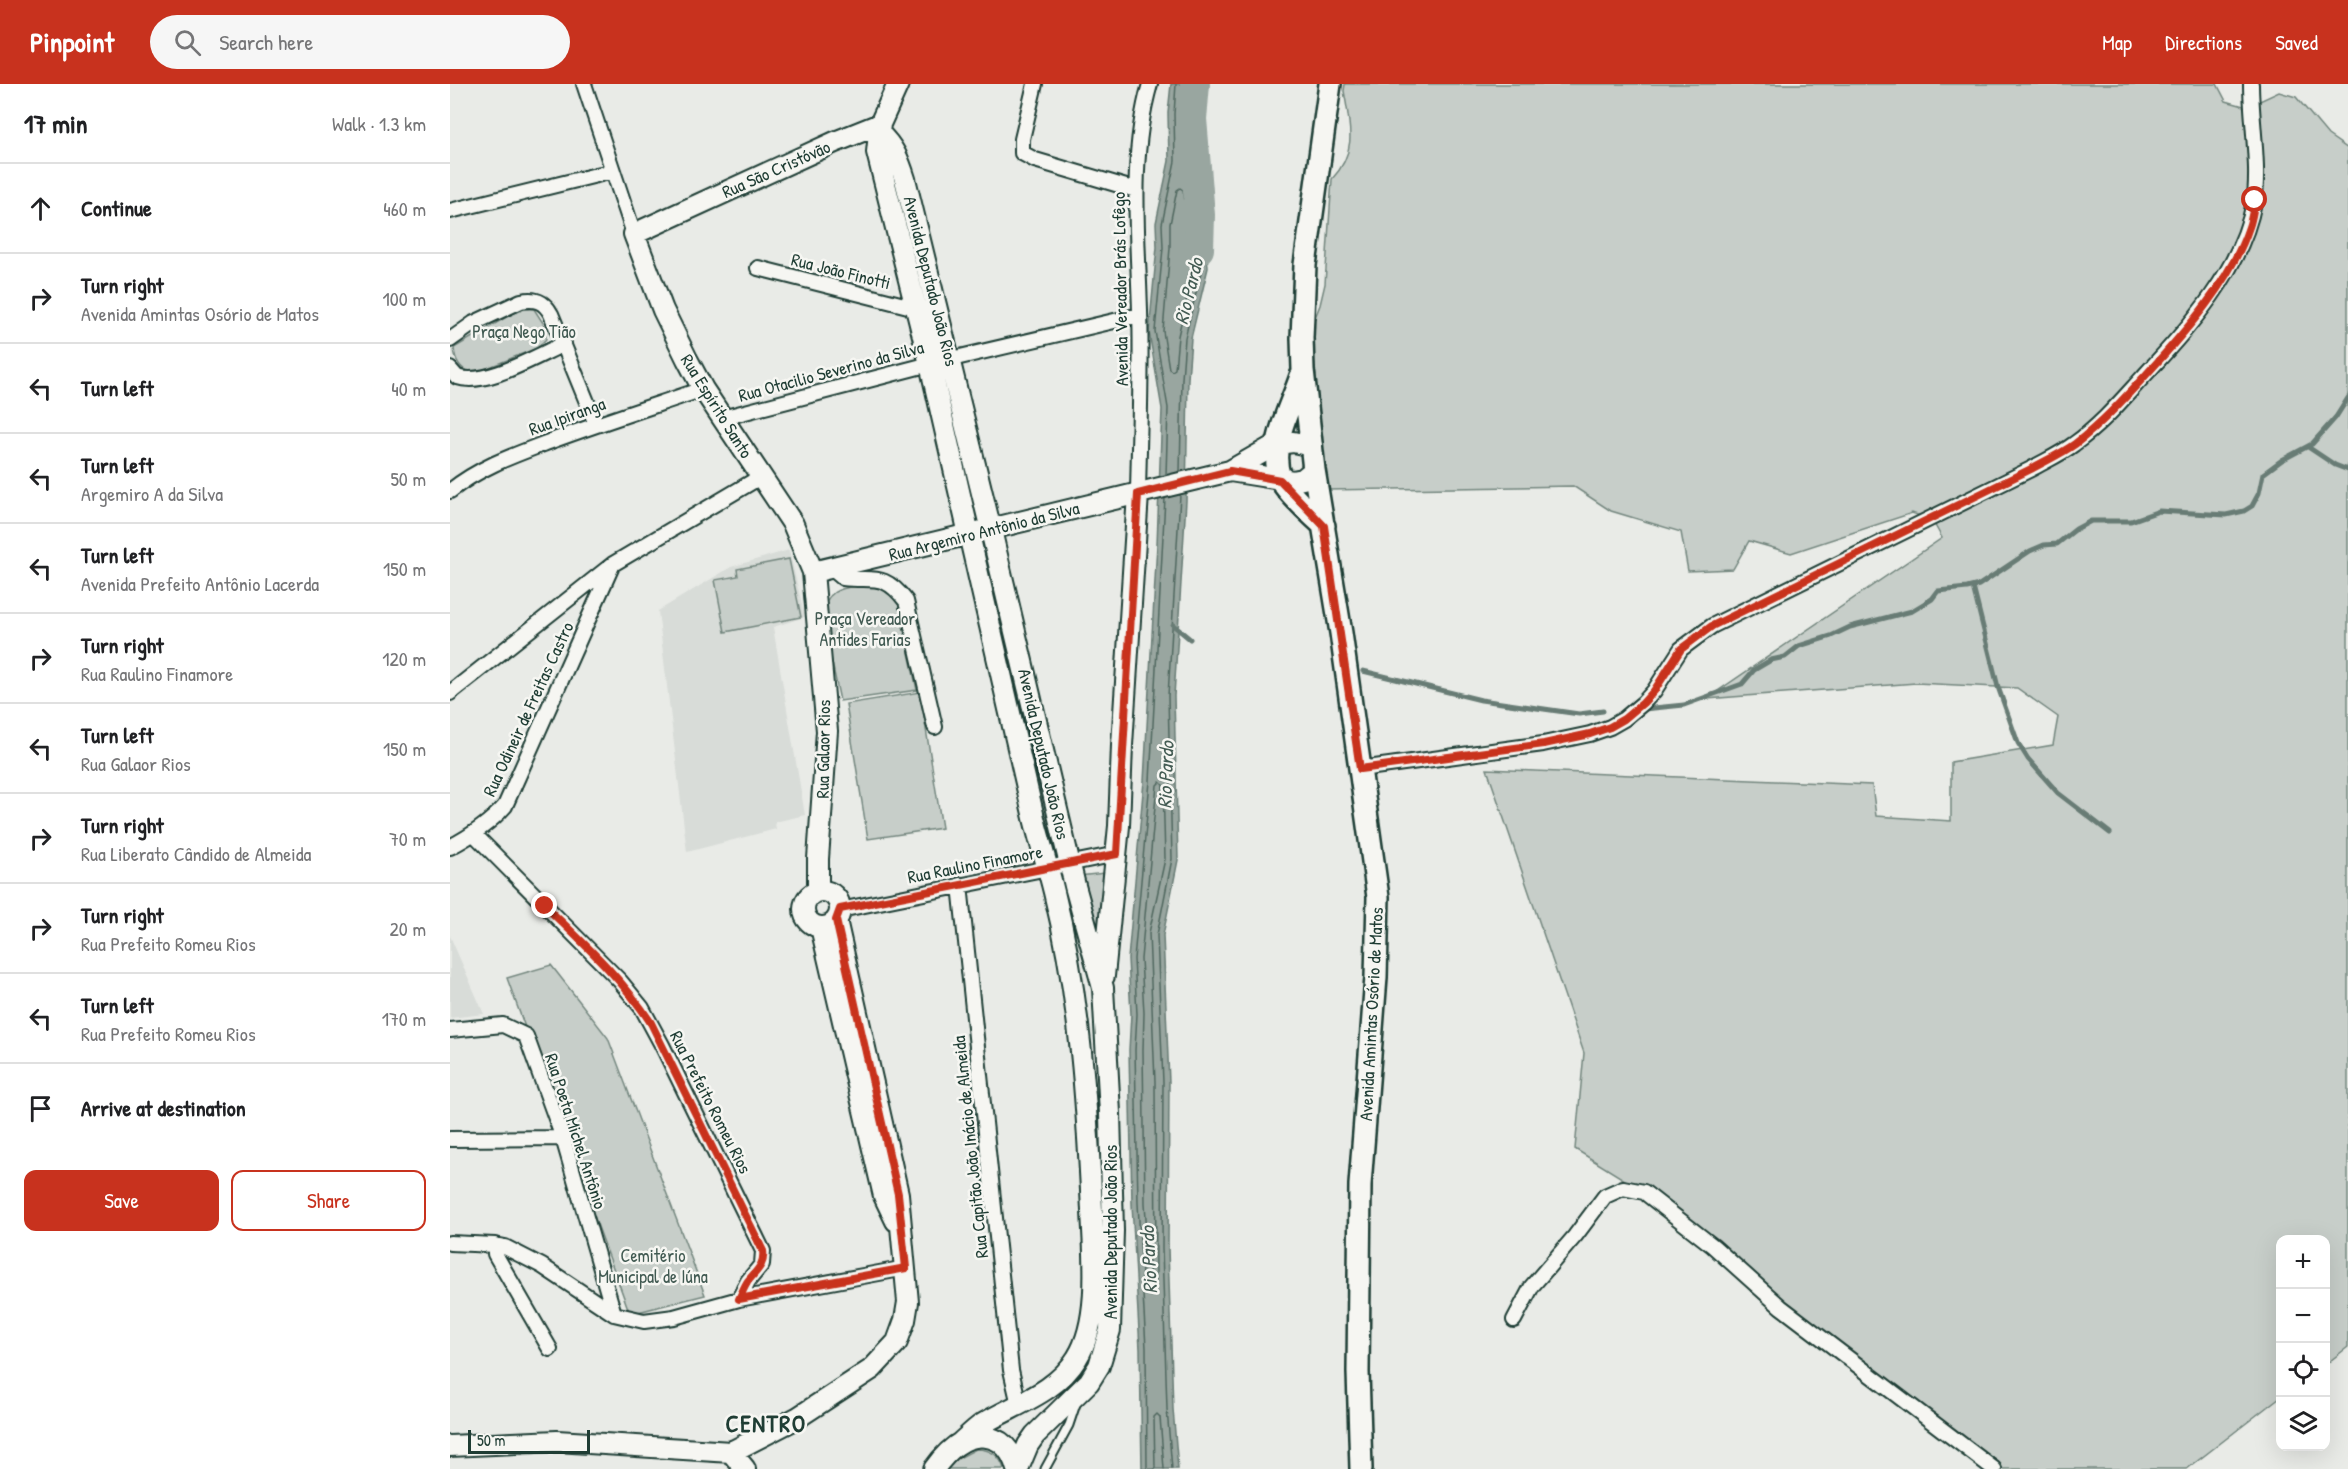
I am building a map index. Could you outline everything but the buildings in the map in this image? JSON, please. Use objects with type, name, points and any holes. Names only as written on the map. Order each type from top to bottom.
[{"type":"main road","points":[[1324,526],[1280,480],[1277,444],[1303,370],[1302,319],[1305,265],[1330,84]]},
{"type":"main road","name":"Avenida Amintas Osório de Matos","points":[[1303,370],[1314,470],[1376,876],[1379,915],[1377,977],[1360,1185],[1358,1372],[1361,1469]]},
{"type":"street","points":[[584,84],[634,234]]},
{"type":"street","points":[[879,128],[898,84]]},
{"type":"street","points":[[1035,84],[1022,139],[1022,153],[1035,160],[1136,190]]},
{"type":"street","name":"Avenida Vereador Brás Lofêgo","points":[[1147,492],[1136,190],[1142,126],[1149,84]]},
{"type":"street","points":[[1360,769],[1544,744],[1610,727],[1643,703],[1654,691],[1681,649],[1712,626],[2031,469],[2073,445],[2117,407],[2168,350],[2205,304],[2239,249],[2249,227],[2255,200],[2256,175],[2251,84]]},
{"type":"street","name":"Rua São Cristóvão","points":[[634,234],[879,128]]},
{"type":"street","name":"Avenida Deputado João Rios","points":[[879,128],[878,159],[930,364],[1062,933],[1083,1066],[1093,1250],[1092,1300],[1085,1342],[1077,1358],[1052,1384],[979,1427],[945,1454],[934,1469]]},
{"type":"street","name":"Avenida Deputado João Rios","points":[[879,128],[898,156],[950,359],[1070,863],[1103,988],[1110,1113],[1113,1231],[1112,1315],[1106,1348],[1099,1366],[1080,1391],[1035,1435],[1017,1469]]},
{"type":"street","points":[[450,211],[613,171]]},
{"type":"street","name":"Rua Espírito Santo","points":[[634,234],[663,310],[703,389],[822,570]]},
{"type":"street","name":"Rua João Finotti","points":[[758,268],[916,308]]},
{"type":"street","points":[[450,340],[474,324],[521,301],[536,300],[546,306],[596,424]]},
{"type":"street","name":"Rua Otacilio Severino da Silva","points":[[722,418],[950,359],[1140,315]]},
{"type":"street","points":[[450,369],[457,377],[476,380],[498,373],[564,344]]},
{"type":"street","name":"Rua Ipiranga","points":[[450,491],[481,470],[503,459],[596,424],[703,389]]},
{"type":"street","points":[[1226,472],[1277,444],[1293,442],[1312,446]]},
{"type":"street","points":[[1226,472],[1280,480],[1299,480],[1314,470]]},
{"type":"street","name":"Rua Argemiro Antônio da Silva","points":[[822,570],[1226,472]]},
{"type":"street","points":[[451,690],[613,564],[762,477]]},
{"type":"street","points":[[1103,988],[1117,854],[1147,492]]},
{"type":"street","name":"Rua Odineir de Freitas Castro","points":[[450,847],[474,834],[496,817],[505,806],[613,564]]},
{"type":"street","points":[[822,570],[843,578],[868,577],[884,581],[906,600],[935,727]]},
{"type":"street","name":"Rua Galaor Rios","points":[[731,1452],[814,1407],[872,1369],[897,1342],[905,1320],[908,1302],[898,1194],[832,919],[810,922],[804,912],[805,901],[818,891],[827,730],[822,570]]},
{"type":"street","name":"Rua Prefeito Romeu Rios","points":[[474,834],[620,981],[651,1023],[763,1251],[762,1264],[745,1286],[739,1299]]},
{"type":"street","name":"Rua Raulino Finamore","points":[[832,919],[960,885],[1117,854]]},
{"type":"street","name":"Rua Capitão João Inácio de Almeida","points":[[960,885],[1011,1371],[1018,1405]]},
{"type":"street","points":[[818,891],[825,890],[836,897],[832,919]]},
{"type":"street","name":"Rua Poeta Michel Antônio","points":[[450,1030],[503,1025],[526,1036],[562,1138],[614,1314]]},
{"type":"street","points":[[450,1139],[562,1138]]},
{"type":"street","points":[[1514,1320],[1533,1286],[1605,1196],[1623,1188],[1644,1192],[1713,1246],[1781,1307],[1994,1469]]},
{"type":"street","points":[[450,1244],[495,1245],[519,1253],[614,1314],[635,1320],[654,1321],[739,1299],[906,1268]]},
{"type":"street","points":[[495,1245],[495,1254],[550,1349]]},
{"type":"street","points":[[960,1443],[973,1436],[994,1439],[1010,1452],[1017,1469]]},
{"type":"street","points":[[450,1446],[557,1441],[731,1452],[745,1469]]},
{"type":"lane","points":[[1045,1469],[1069,1425],[1080,1391]]},
{"type":"shaded area","points":[[789,550],[805,617],[773,627],[805,815],[775,822],[776,829],[687,852],[658,611],[731,567]]},
{"type":"shaded area","points":[[450,936],[484,1014],[450,1018]]},
{"type":"green space","points":[[1345,84],[2217,84],[2226,101],[2247,107],[2279,92],[2296,97],[2328,135],[2348,149],[2348,1347],[2330,1361],[2330,1235],[2276,1235],[2276,1400],[2187,1469],[1990,1469],[1765,1302],[1638,1188],[1575,1149],[1584,1053],[1487,769],[1872,785],[1876,816],[1951,821],[1951,762],[2053,745],[2058,717],[2017,688],[1916,683],[1706,699],[1942,538],[1932,520],[1912,513],[1791,553],[1749,541],[1733,569],[1688,571],[1681,532],[1611,511],[1573,486],[1327,490],[1311,328],[1325,284],[1332,179],[1340,169],[1349,148],[1350,127],[1344,91]]},
{"type":"green space","name":"Praça Nego Tião","points":[[520,309],[534,309],[545,326],[546,339],[537,348],[472,374],[464,370],[457,361],[454,348]]},
{"type":"green space","points":[[789,559],[801,617],[725,632],[715,580],[738,576],[737,569]]},
{"type":"green space","name":"Praça Vereador Antides Farias","points":[[870,583],[889,590],[898,602],[917,690],[840,701],[822,614],[833,593]]},
{"type":"green space","points":[[920,692],[942,828],[868,839],[846,704]]},
{"type":"green space","points":[[1105,873],[1099,945],[1079,876]]},
{"type":"green space","name":"Cemitério Municipal de Iúna","points":[[551,965],[608,1038],[705,1295],[630,1314],[507,978]]},
{"type":"green space","points":[[976,1449],[994,1454],[1004,1469],[948,1469],[957,1459]]},
{"type":"water","points":[[1171,84],[1197,84],[1193,114],[1196,194],[1206,239],[1208,268],[1191,338],[1188,379],[1186,501],[1174,696],[1178,860],[1163,935],[1169,1082],[1168,1248],[1173,1409],[1178,1469],[1142,1469],[1140,1349],[1132,1204],[1129,1050],[1131,1014],[1128,959],[1144,781],[1162,409],[1149,332],[1157,247],[1156,223],[1169,161],[1168,113]]},
{"type":"waterway","name":"Rio Pardo","points":[[1195,84],[1192,119],[1200,215],[1199,249]]},
{"type":"waterway","points":[[1644,709],[1684,705],[1742,684],[1754,670],[1771,660],[1785,657],[1799,646],[1831,636],[1850,627],[1912,611],[1932,599],[1938,591],[1979,585],[2030,551],[2044,545],[2057,544],[2091,521],[2131,521],[2159,511],[2226,515],[2244,511],[2252,506],[2259,493],[2263,474],[2282,460],[2312,444],[2336,417],[2348,398]]},
{"type":"waterway","points":[[2308,447],[2335,465],[2348,470]]},
{"type":"waterway","points":[[1973,587],[1998,687],[2018,743],[2028,759],[2058,793],[2110,833]]},
{"type":"waterway","points":[[1173,625],[1190,639]]},
{"type":"waterway","points":[[1363,671],[1481,700],[1579,714],[1603,711]]},
{"type":"district","name":"CENTRO","points":[[766,1423]]},
{"type":"route","points":[[545,906],[620,981],[642,1008],[736,1193],[763,1251],[764,1258],[739,1299],[906,1268],[898,1194],[836,920],[840,909],[1117,854],[1138,494],[1230,471],[1280,480],[1324,526],[1360,769],[1544,744],[1590,734],[1624,719],[1643,703],[1654,691],[1681,649],[1712,626],[2031,469],[2073,445],[2098,425],[2168,350],[2205,304],[2239,249],[2249,227],[2255,200]]}]
